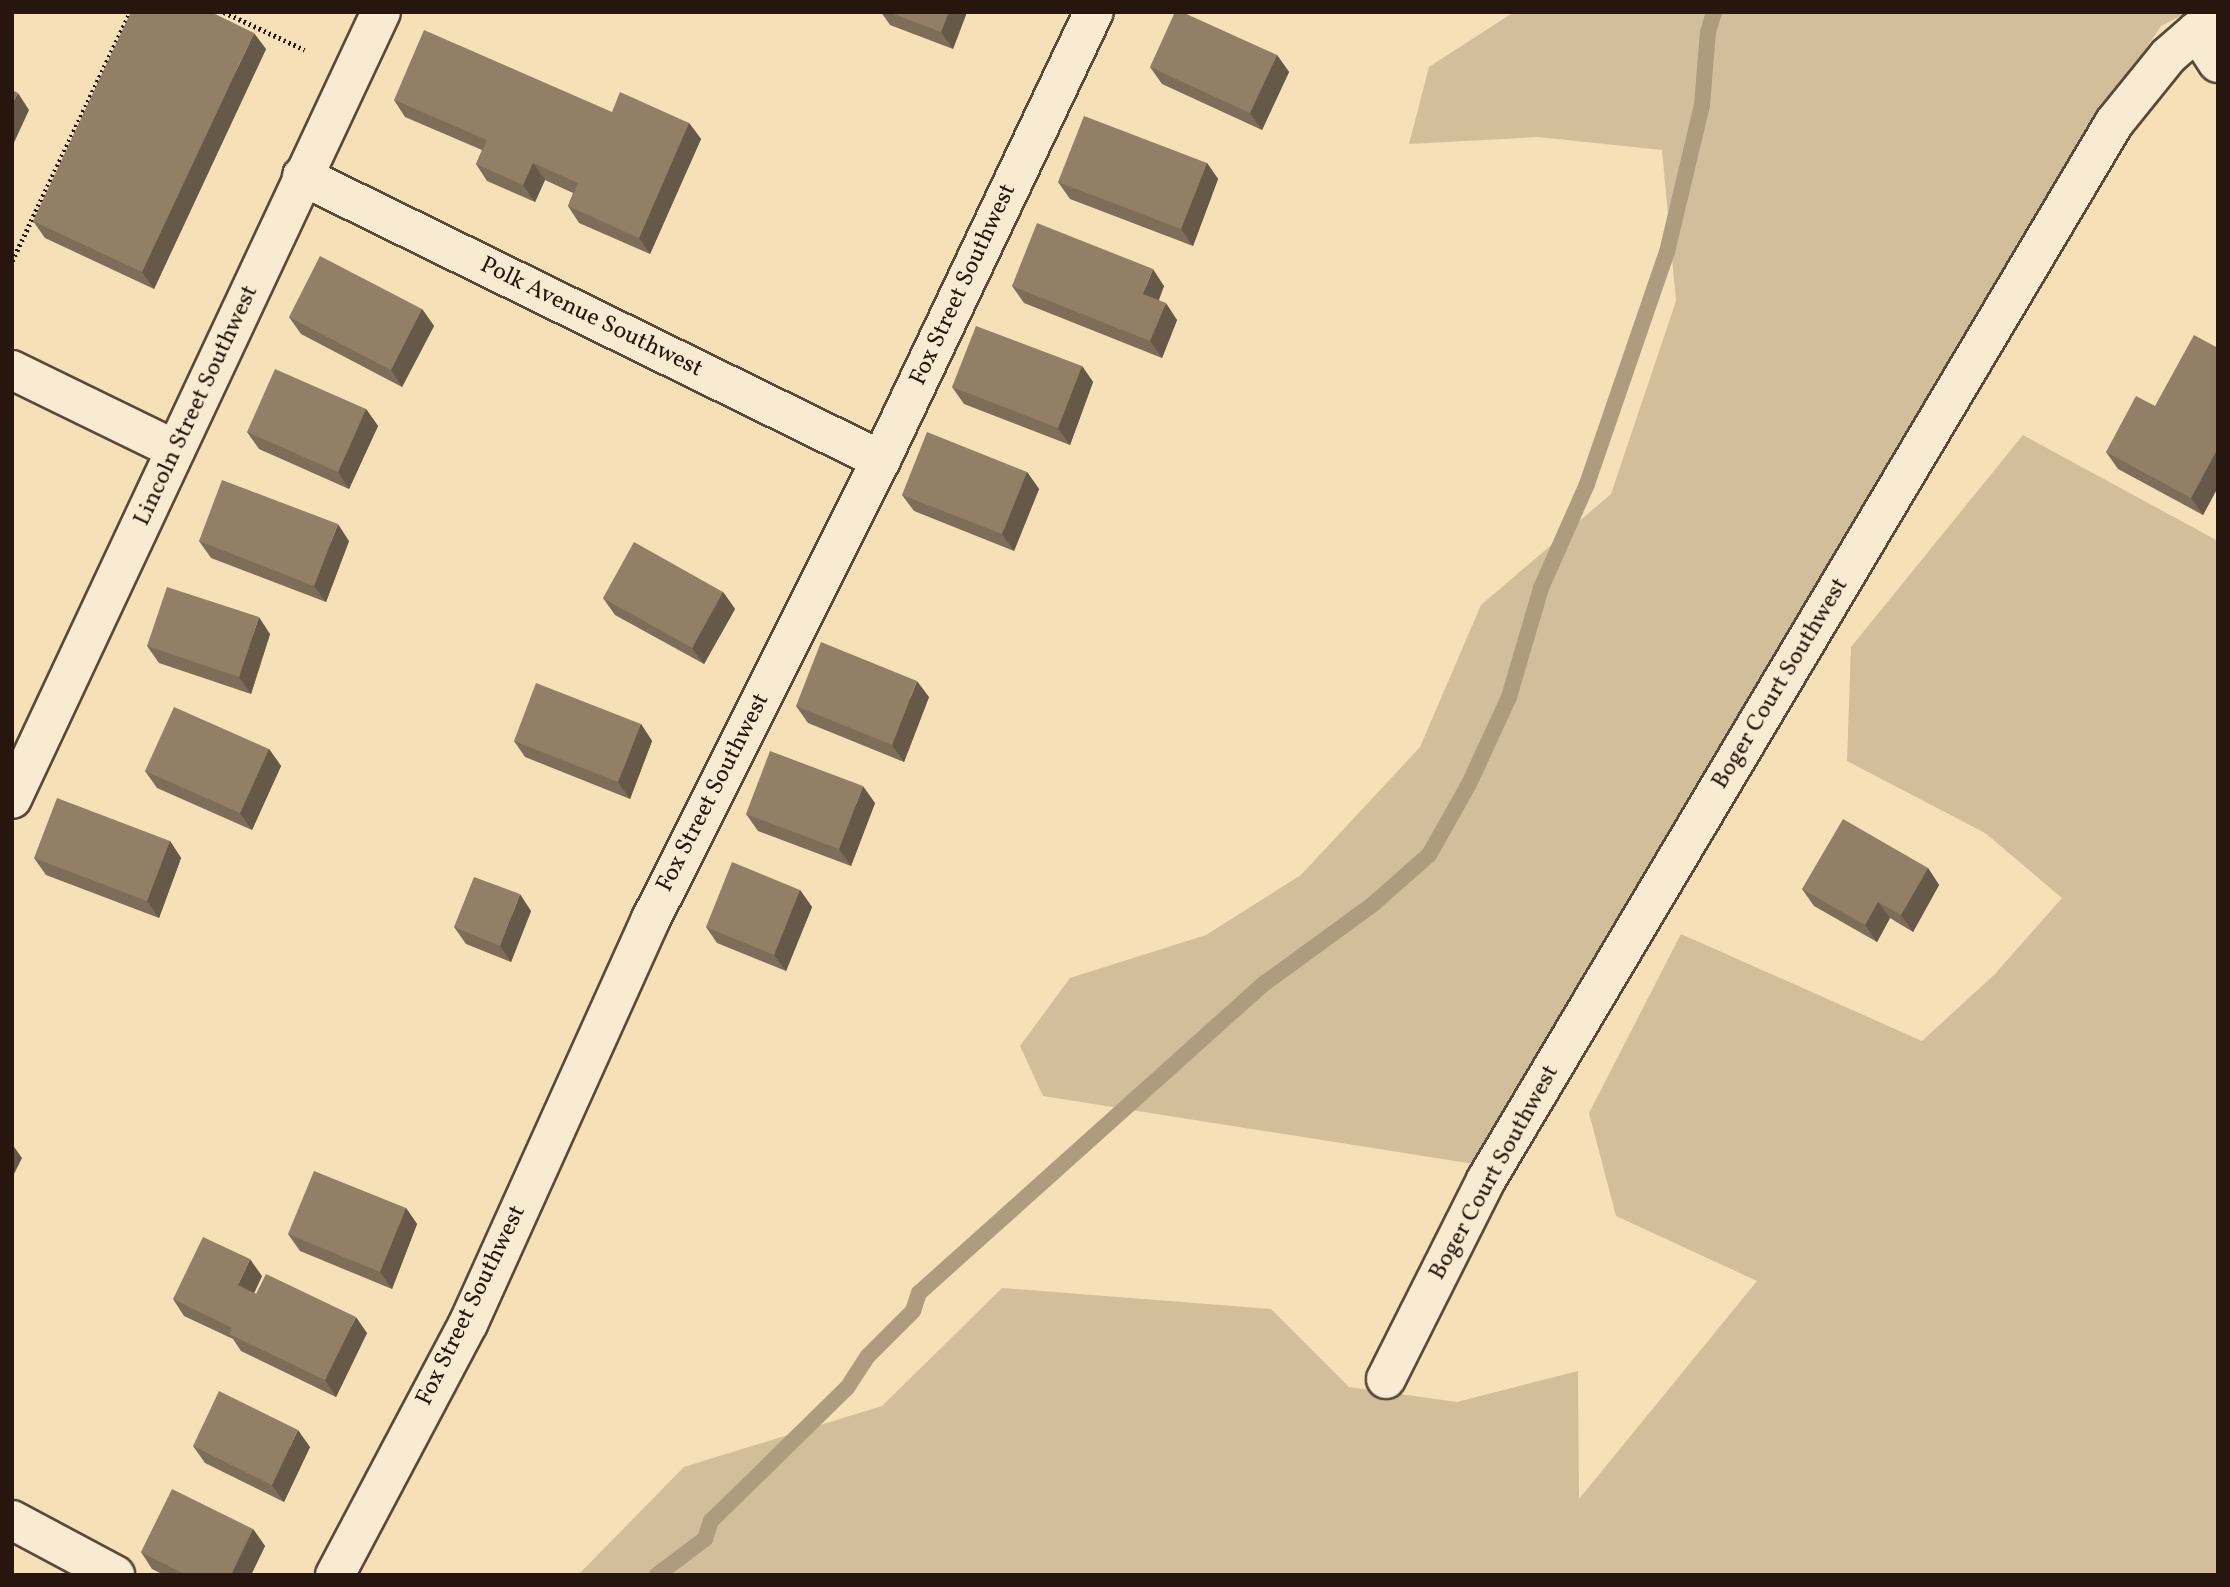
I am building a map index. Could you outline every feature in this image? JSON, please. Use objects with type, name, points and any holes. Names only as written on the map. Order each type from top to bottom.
[{"type":"street","name":"Lincoln Street Southwest","points":[[12,799],[381,12]]},
{"type":"street","name":"Fox Street Southwest","points":[[335,1575],[468,1324],[651,919],[881,460],[1094,12]]},
{"type":"street","points":[[2207,26],[2218,62]]},
{"type":"street","name":"Boger Court Southwest","points":[[1385,1379],[1486,1180],[2114,123],[2168,56],[2207,26]]},
{"type":"street","name":"Polk Avenue Southwest","points":[[302,176],[881,460]]},
{"type":"street","points":[[12,370],[176,450]]},
{"type":"street","points":[[12,1520],[115,1575]]},
{"type":"path","points":[[12,261],[130,12]]},
{"type":"path","points":[[225,12],[305,50]]},
{"type":"shaded area","points":[[1514,12],[2189,12],[2161,26],[2071,162],[1474,1164],[1043,1096],[1020,1046],[1070,978],[1206,935],[1301,875],[1420,747],[1481,605],[1611,494],[1676,301],[1662,150],[1538,137],[1409,144],[1429,67]]},
{"type":"shaded area","points":[[2023,435],[2218,541],[2218,1575],[578,1575],[684,1467],[882,1406],[1002,1288],[1271,1309],[1349,1387],[1457,1402],[1578,1371],[1579,1499],[1757,1281],[1616,1216],[1589,1113],[1681,934],[1922,1041],[1994,975],[2062,898],[1985,833],[1847,761],[1851,647]]},
{"type":"building","points":[[131,12],[211,12],[254,33],[142,272],[33,221]]},
{"type":"building","points":[[888,12],[949,12],[941,32]]},
{"type":"building","points":[[1175,12],[1182,12],[1277,55],[1250,113],[1150,67]]},
{"type":"building","points":[[424,30],[612,112],[620,92],[689,123],[639,238],[568,206],[578,183],[533,163],[523,185],[476,164],[487,140],[394,100]]},
{"type":"building","points":[[12,90],[18,93],[12,104]]},
{"type":"building","points":[[1084,116],[1207,163],[1181,229],[1058,182]]},
{"type":"building","points":[[1037,223],[1153,269],[1143,294],[1166,303],[1150,341],[1012,286]]},
{"type":"building","points":[[320,256],[422,309],[391,370],[289,317]]},
{"type":"building","points":[[976,326],[1082,366],[1058,428],[952,387]]},
{"type":"building","points":[[2194,335],[2218,348],[2218,448],[2191,498],[2106,452],[2136,396],[2155,406]]},
{"type":"building","points":[[275,369],[366,409],[338,472],[247,432]]},
{"type":"building","points":[[927,432],[1027,472],[1002,534],[902,495]]},
{"type":"building","points":[[222,480],[338,524],[314,586],[199,541]]},
{"type":"building","points":[[634,542],[723,592],[692,648],[603,598]]},
{"type":"building","points":[[167,587],[259,617],[239,677],[147,646]]},
{"type":"building","points":[[821,642],[917,681],[892,745],[796,706]]},
{"type":"building","points":[[536,683],[641,724],[618,782],[514,741]]},
{"type":"building","points":[[174,707],[269,749],[240,813],[145,771]]},
{"type":"building","points":[[770,751],[863,786],[839,849],[746,814]]},
{"type":"building","points":[[57,798],[170,841],[147,901],[34,858]]},
{"type":"building","points":[[1843,819],[1928,868],[1901,915],[1878,902],[1865,925],[1802,889]]},
{"type":"building","points":[[732,862],[800,890],[774,955],[706,927]]},
{"type":"building","points":[[474,877],[520,894],[500,946],[454,927]]},
{"type":"building","points":[[314,1171],[406,1208],[380,1272],[288,1234]]},
{"type":"building","points":[[203,1237],[250,1259],[238,1285],[256,1294],[266,1274],[356,1317],[325,1380],[229,1334],[232,1328],[173,1299]]},
{"type":"building","points":[[219,1391],[298,1430],[272,1485],[193,1446]]},
{"type":"building","points":[[172,1489],[253,1529],[231,1575],[186,1575],[141,1552]]},
{"type":"waterway","points":[[657,1575],[705,1539],[711,1521],[847,1388],[868,1356],[913,1311],[919,1293],[1265,983],[1372,905],[1429,855],[1469,784],[1509,697],[1541,588],[1587,484],[1667,252],[1702,105],[1708,32],[1714,12]]}]
